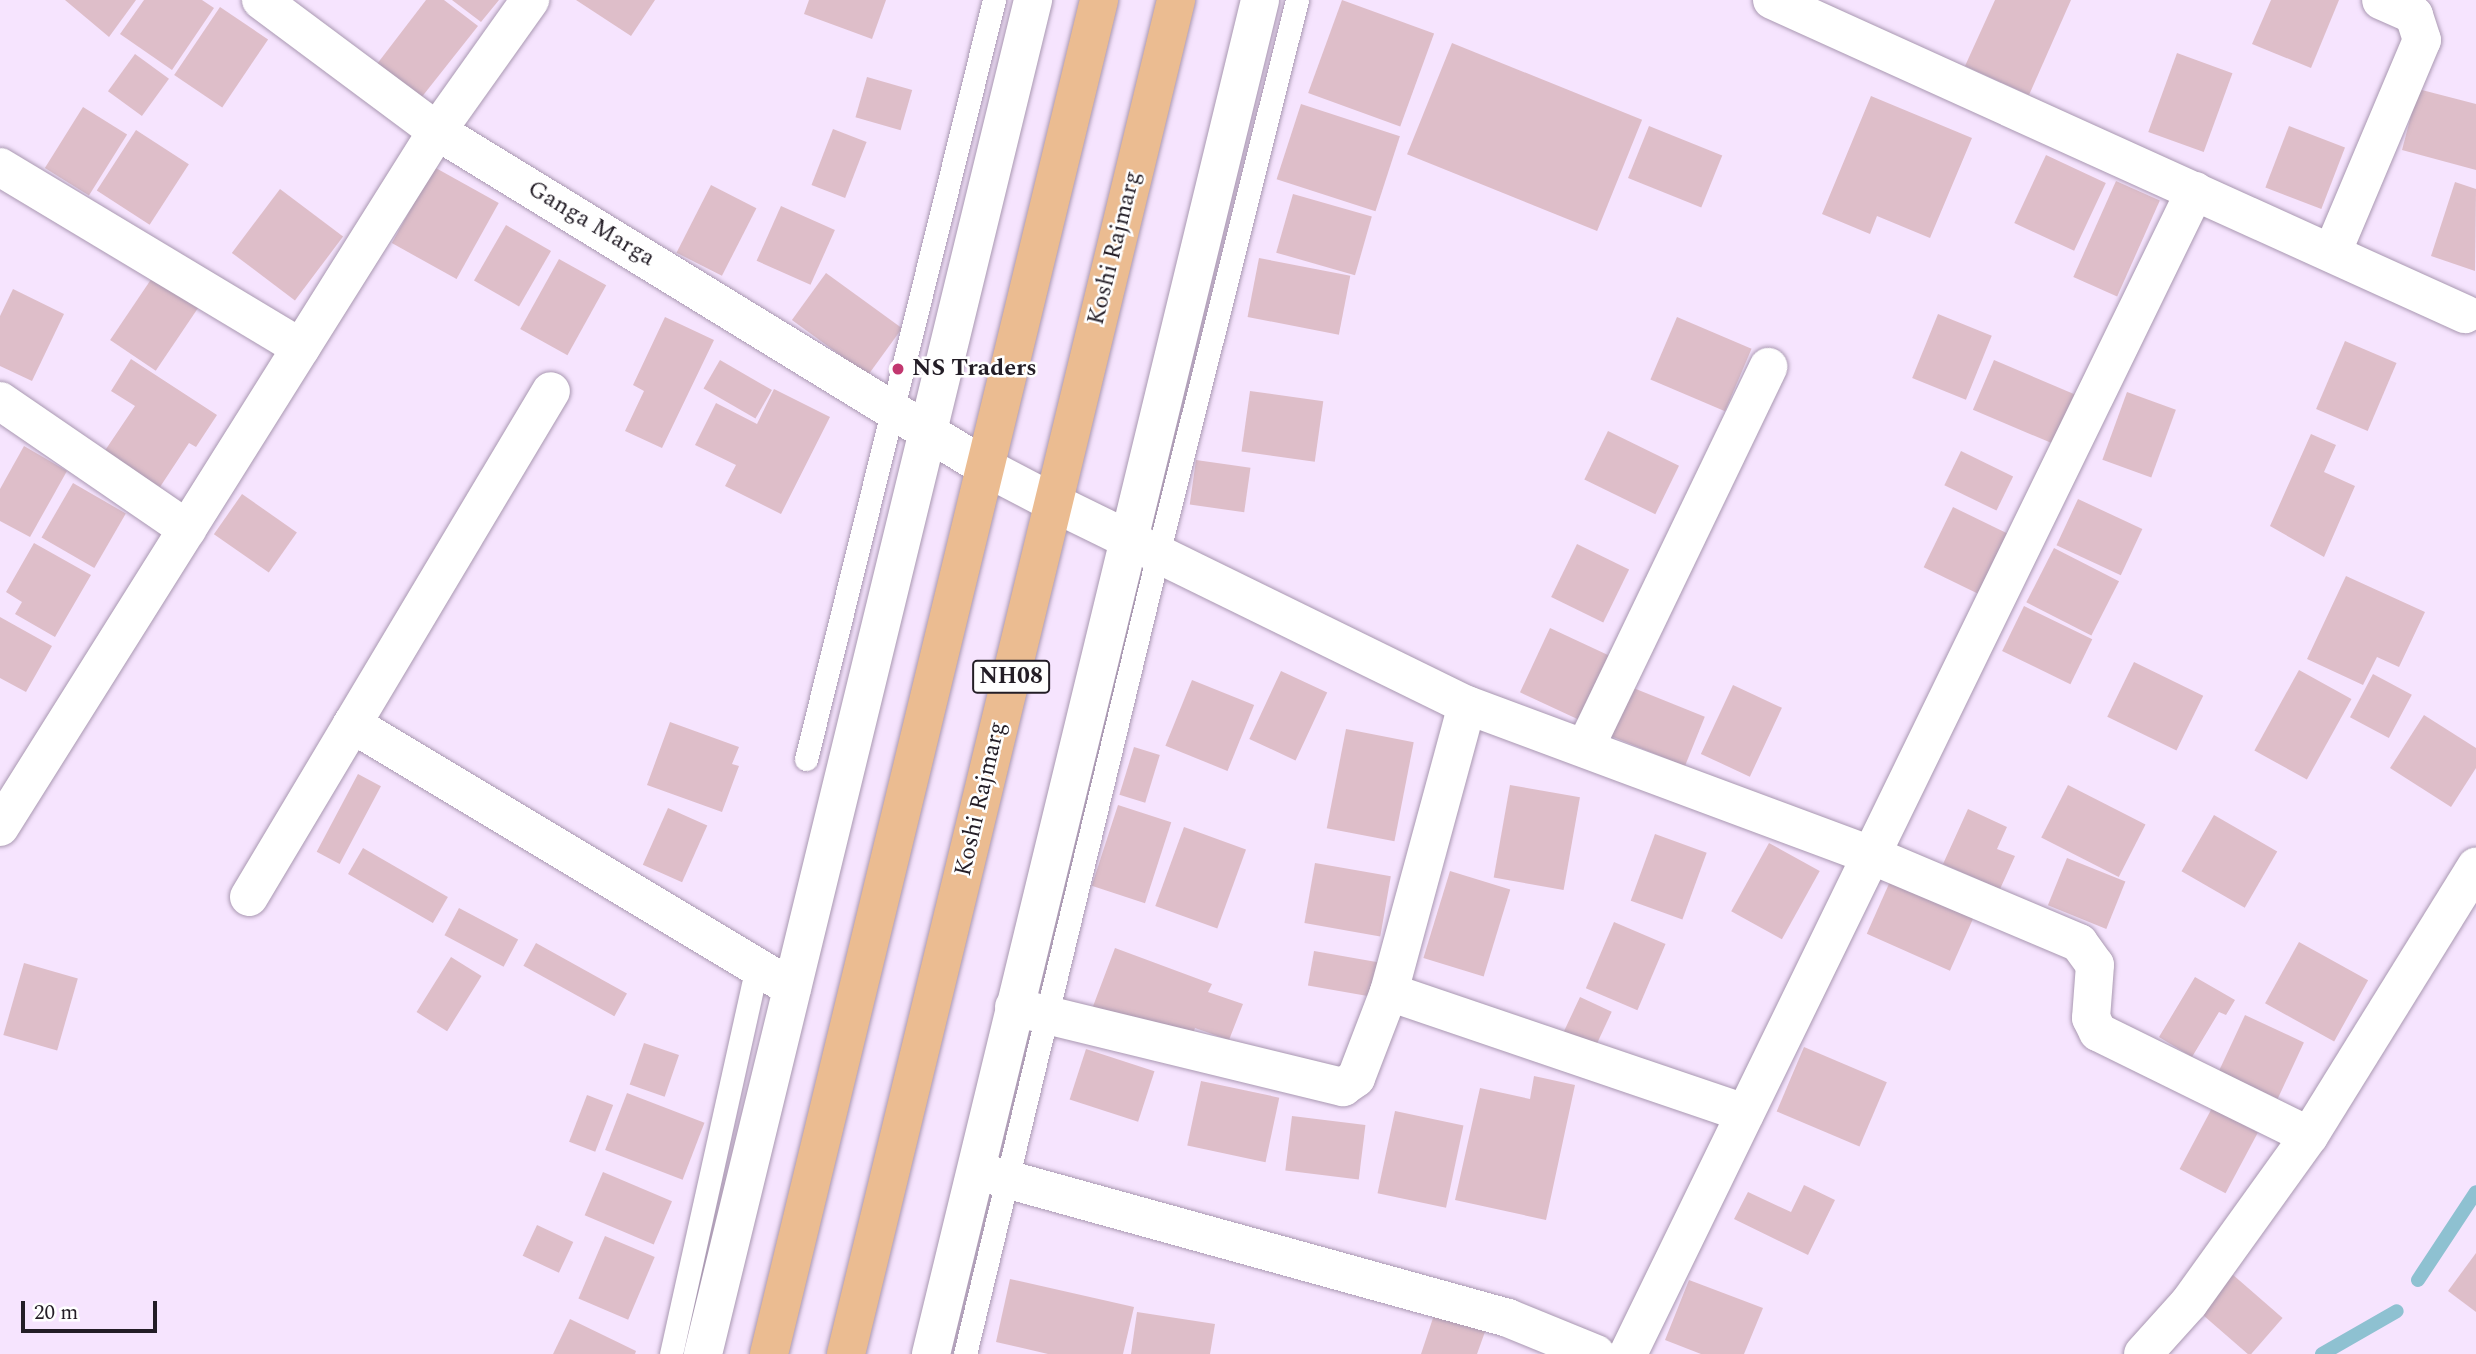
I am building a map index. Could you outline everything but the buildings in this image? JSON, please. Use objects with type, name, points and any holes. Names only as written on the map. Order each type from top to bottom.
[{"type":"main road","name":"NH08","points":[[769,1354],[1099,0]]},
{"type":"main road","name":"Koshi Rajmarg","points":[[846,1354],[1176,0]]},
{"type":"street","name":"Ganga Marga","points":[[261,0],[437,131],[891,406],[985,467],[1052,502],[1467,705],[1871,855],[2079,943],[2095,965],[2091,1018],[2098,1032],[2309,1136]]},
{"type":"street","points":[[0,827],[437,131],[530,0]]},
{"type":"street","points":[[702,1354],[930,433],[1033,0]]},
{"type":"street","points":[[931,1354],[993,1176],[1143,547],[1260,0]]},
{"type":"street","points":[[1772,0],[1834,13],[2195,191],[2465,314]]},
{"type":"street","points":[[2332,253],[2422,40],[2414,15],[2381,0]]},
{"type":"street","points":[[0,167],[301,348]]},
{"type":"street","points":[[1628,1354],[2195,191]]},
{"type":"street","points":[[1585,748],[1768,367]]},
{"type":"street","points":[[249,897],[551,391]]},
{"type":"street","points":[[0,401],[187,530]]},
{"type":"street","points":[[1031,1011],[1343,1087],[1356,1078],[1389,992],[1467,705]]},
{"type":"street","points":[[352,724],[792,988]]},
{"type":"street","points":[[2143,1354],[2189,1303],[2309,1136],[2476,867]]},
{"type":"street","points":[[1389,992],[1745,1113]]},
{"type":"street","points":[[993,1176],[1508,1318],[1596,1354]]},
{"type":"lane","points":[[806,759],[891,406],[994,0]]},
{"type":"lane","points":[[1143,547],[1297,0]]},
{"type":"lane","points":[[671,1354],[757,966]]},
{"type":"lane","points":[[965,1354],[993,1176]]},
{"type":"waterway","points":[[2418,1280],[2476,1192]]},
{"type":"waterway","points":[[2322,1354],[2397,1311]]},
{"type":"place","name":"NS Traders","points":[[898,369]]}]
